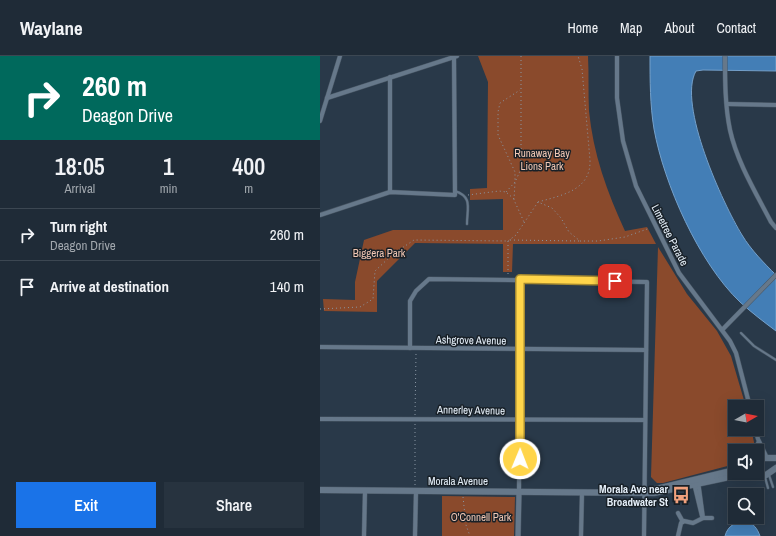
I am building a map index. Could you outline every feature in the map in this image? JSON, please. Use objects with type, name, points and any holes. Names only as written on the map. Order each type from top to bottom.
[{"type":"main road","points":[[767,472],[773,463],[771,458]]},
{"type":"main road","name":"Morala Avenue","points":[[320,490],[365,492],[662,493],[728,472]]},
{"type":"main road","name":"Morala Avenue","points":[[696,482],[767,472]]},
{"type":"street","points":[[320,121],[340,56]]},
{"type":"street","name":"Limetree Parade","points":[[617,56],[617,98],[623,141],[636,186],[680,273],[702,306],[723,329],[736,353],[748,400]]},
{"type":"street","points":[[725,56],[727,104],[730,130],[738,155],[768,216],[776,228]]},
{"type":"street","points":[[320,215],[390,192],[455,193],[455,57],[327,98]]},
{"type":"street","points":[[390,77],[390,192]]},
{"type":"street","points":[[727,104],[776,105]]},
{"type":"street","points":[[723,329],[776,275]]},
{"type":"street","points":[[410,348],[410,301],[416,291],[429,279],[520,279],[647,282],[644,536]]},
{"type":"street","points":[[518,536],[520,279]]},
{"type":"street","name":"Ashgrove Avenue","points":[[320,347],[646,350]]},
{"type":"street","name":"Annerley Avenue","points":[[320,418],[645,420]]},
{"type":"street","points":[[757,436],[758,444]]},
{"type":"street","points":[[758,439],[771,458]]},
{"type":"street","points":[[696,482],[703,518]]},
{"type":"street","points":[[416,491],[416,536]]},
{"type":"street","points":[[364,536],[365,492]]},
{"type":"street","points":[[581,536],[582,492]]},
{"type":"street","points":[[678,513],[683,522],[678,536]]},
{"type":"street","points":[[683,522],[693,523],[703,518],[712,518]]},
{"type":"lane","points":[[455,193],[465,195],[468,198],[467,224]]},
{"type":"lane","points":[[740,333],[754,346],[776,360]]},
{"type":"lane","points":[[767,472],[773,487]]},
{"type":"lane","points":[[767,472],[768,488]]},
{"type":"path","points":[[506,192],[515,182],[521,169],[521,56]]},
{"type":"path","points":[[509,240],[516,235],[538,202],[568,192],[583,182],[590,173],[582,69],[578,56]]},
{"type":"path","points":[[514,200],[514,166],[504,150],[498,135],[498,112],[500,103],[521,89]]},
{"type":"path","points":[[465,195],[499,191],[506,192],[514,200],[524,223]]},
{"type":"path","points":[[538,202],[552,208],[561,218],[569,232],[580,241]]},
{"type":"path","points":[[320,309],[360,307],[373,299],[375,271],[394,254],[414,240],[598,241],[625,237],[650,228]]},
{"type":"path","points":[[508,279],[509,240]]},
{"type":"path","points":[[463,497],[466,525],[470,536]]},
{"type":"green space","name":"Runaway Bay Lions Park","points":[[478,56],[588,56],[589,111],[591,127],[597,157],[612,202],[625,231],[647,227],[656,244],[513,244],[512,272],[503,272],[503,244],[415,243],[377,281],[377,312],[324,311],[323,299],[355,300],[355,282],[364,240],[393,230],[503,230],[503,199],[470,200],[470,189],[487,188],[488,82]]},
{"type":"green space","points":[[658,247],[687,294],[717,331],[731,356],[744,400],[728,400],[728,436],[753,436],[754,444],[728,444],[728,466],[663,483],[657,483],[651,477]]},
{"type":"green space","name":"O'Connell Park","points":[[442,496],[515,497],[514,536],[442,536]]},
{"type":"water","points":[[650,56],[776,56],[776,71],[696,71],[692,86],[692,106],[705,154],[724,201],[746,241],[776,275],[776,331],[744,306],[725,286],[697,245],[685,222],[666,174],[654,129],[651,102]]},
{"type":"water","points":[[752,524],[760,536],[725,536],[728,529],[733,525]]},
{"type":"place","name":"Morala Ave near Broadwater St","points":[[681,495]]},
{"type":"route","points":[[520,459],[520,279],[615,281]]},
{"type":"park label","name":"Biggera Park","points":[[379,253]]}]
